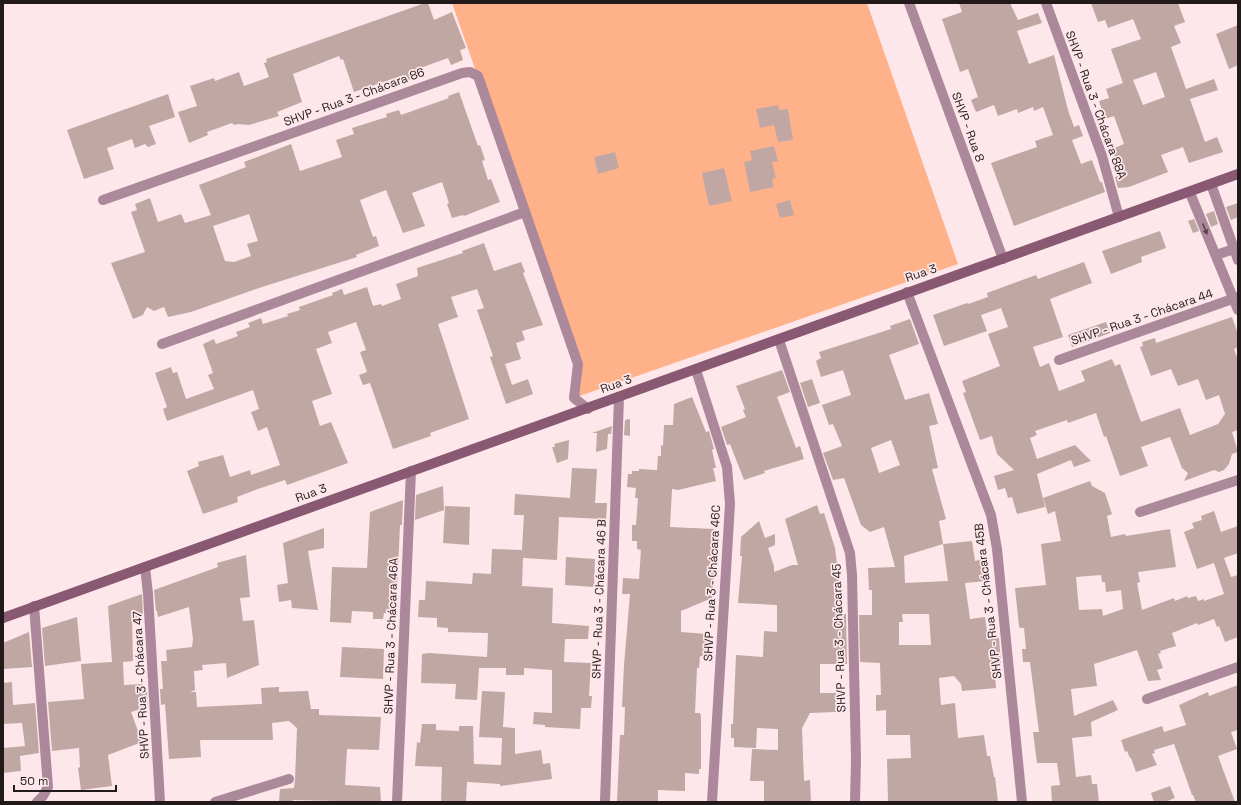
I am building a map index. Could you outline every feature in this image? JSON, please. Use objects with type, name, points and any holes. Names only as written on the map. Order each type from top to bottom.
[{"type":"main road","name":"Rua 3","points":[[3,618],[588,409],[907,292],[1190,193],[1238,174]]},
{"type":"street","name":"SHVP - Rua 8","points":[[909,3],[1003,259]]},
{"type":"street","name":"SHVP - Rua 3 - Chácara 88A","points":[[1046,3],[1102,156],[1119,217]]},
{"type":"street","name":"SHVP - Rua 3 - Chácara 86","points":[[103,200],[462,72],[470,72],[478,76],[578,364],[574,398],[588,409]]},
{"type":"street","points":[[1211,184],[1238,260]]},
{"type":"street","name":"SHVP - Rua 3 - Chácara 44","points":[[1190,193],[1236,298],[1238,310]]},
{"type":"street","points":[[162,344],[525,212]]},
{"type":"street","points":[[1216,255],[1234,249]]},
{"type":"street","name":"SHVP - Rua 3 - Chácara 45B","points":[[907,292],[976,473],[992,521],[997,549],[1022,802]]},
{"type":"street","name":"SHVP - Rua 3 - Chácara 44","points":[[1059,360],[1236,298]]},
{"type":"street","name":"SHVP - Rua 3 - Chácara 45","points":[[779,340],[850,553],[856,760],[854,802]]},
{"type":"street","name":"SHVP - Rua 3 - Chácara 46C","points":[[696,370],[727,467],[730,504],[712,802]]},
{"type":"street","name":"SHVP - Rua 3 - Chácara 46 B","points":[[605,802],[619,397]]},
{"type":"street","name":"SHVP - Rua 3 - Chácara 46A","points":[[397,802],[411,471]]},
{"type":"street","points":[[1140,512],[1238,480]]},
{"type":"street","name":"SHVP - Rua 3 - Chácara 47","points":[[145,567],[148,594],[160,802]]},
{"type":"street","points":[[34,606],[48,787],[43,796],[37,802]]},
{"type":"street","points":[[1147,699],[1238,667]]},
{"type":"street","points":[[215,802],[289,779]]},
{"type":"shaded area","points":[[452,3],[867,3],[958,264],[574,398],[578,364]]},
{"type":"building","points":[[428,3],[434,20],[452,12],[466,48],[460,50],[463,60],[451,65],[448,58],[412,71],[415,78],[403,82],[401,76],[354,92],[343,59],[341,60],[339,56],[293,74],[302,102],[277,112],[279,116],[249,125],[234,125],[232,123],[207,132],[208,135],[189,143],[178,112],[197,106],[190,86],[214,78],[215,81],[239,72],[244,86],[269,77],[264,63],[267,62],[266,59]]},
{"type":"building","points":[[959,3],[1010,3],[1018,20],[1038,13],[1042,23],[1017,31],[1029,64],[1054,55],[1068,110],[1074,127],[1079,125],[1083,136],[1072,140],[1081,164],[1092,160],[1105,192],[1014,226],[991,163],[1037,147],[1035,141],[1053,135],[1043,107],[1034,111],[1033,107],[1018,113],[1017,109],[998,116],[994,105],[976,112],[971,100],[978,97],[968,69],[960,72],[942,19],[962,12]]},
{"type":"building","points":[[1091,3],[1178,3],[1185,22],[1174,26],[1181,43],[1171,47],[1186,89],[1214,79],[1218,90],[1190,99],[1205,142],[1217,137],[1223,152],[1189,163],[1183,147],[1161,155],[1168,172],[1129,187],[1118,188],[1115,177],[1121,175],[1112,149],[1124,144],[1114,116],[1105,119],[1099,101],[1109,98],[1106,89],[1123,83],[1111,49],[1141,39],[1133,19],[1108,28],[1105,20],[1098,22]],"holes":[[[1156,72],[1165,97],[1143,105],[1133,80]]]},
{"type":"building","points":[[1238,25],[1238,65],[1229,69],[1216,34]]},
{"type":"building","points":[[459,92],[478,146],[480,145],[485,160],[482,161],[488,180],[491,179],[500,202],[464,216],[452,218],[442,182],[412,193],[425,226],[403,233],[386,190],[360,200],[373,237],[376,236],[379,246],[356,255],[357,257],[262,287],[191,312],[168,317],[164,307],[154,311],[147,307],[143,315],[133,319],[111,263],[145,252],[131,212],[137,210],[135,204],[150,198],[158,222],[181,214],[185,223],[211,215],[199,185],[246,167],[244,162],[291,144],[300,171],[342,157],[336,140],[354,134],[352,128],[387,117],[386,114],[399,110],[401,115],[449,98],[448,96]],"holes":[[[249,214],[258,241],[247,244],[251,256],[234,262],[225,261],[213,226]]]},
{"type":"building","points":[[168,94],[175,117],[149,126],[156,144],[148,147],[145,144],[135,148],[132,139],[107,148],[114,169],[84,179],[67,130]]},
{"type":"building","points":[[778,105],[780,110],[788,109],[793,140],[778,142],[774,125],[760,128],[756,109]]},
{"type":"building","points":[[774,146],[778,161],[772,162],[776,178],[772,179],[774,187],[750,192],[744,162],[752,160],[750,151]]},
{"type":"building","points":[[615,152],[619,168],[598,174],[594,157]]},
{"type":"building","points":[[724,168],[732,201],[709,206],[702,173]]},
{"type":"building","points":[[790,200],[794,215],[780,218],[776,204]]},
{"type":"building","points":[[1238,203],[1238,217],[1231,220],[1226,207]]},
{"type":"building","points":[[1214,211],[1218,224],[1211,227],[1206,214]]},
{"type":"building","points":[[1194,219],[1199,231],[1193,233],[1188,221]]},
{"type":"building","points":[[1160,231],[1166,248],[1141,257],[1142,262],[1111,274],[1102,251]]},
{"type":"building","points":[[484,243],[494,271],[521,262],[525,272],[523,273],[543,325],[522,331],[525,340],[516,343],[521,359],[505,364],[512,385],[528,379],[533,394],[506,404],[490,357],[493,356],[477,310],[484,308],[477,289],[451,297],[458,317],[438,324],[469,419],[430,433],[431,436],[393,449],[370,383],[363,385],[359,375],[367,372],[360,352],[366,350],[356,322],[328,332],[332,343],[316,349],[332,394],[312,401],[320,426],[331,422],[348,463],[287,485],[285,480],[258,489],[237,497],[238,502],[203,514],[187,471],[199,466],[198,462],[223,455],[230,477],[250,470],[251,475],[280,465],[267,427],[258,431],[251,412],[259,409],[253,390],[167,421],[163,409],[167,407],[155,373],[171,367],[173,373],[177,372],[186,399],[214,389],[208,375],[213,373],[203,344],[214,339],[216,344],[238,336],[236,332],[250,327],[248,323],[261,318],[263,324],[288,316],[287,314],[300,310],[299,307],[333,295],[332,293],[342,289],[344,295],[367,287],[373,306],[381,304],[382,306],[401,299],[396,284],[418,276],[417,268],[463,253],[462,251]]},
{"type":"building","points":[[1084,262],[1092,283],[1050,299],[1063,337],[1033,347],[1040,367],[1049,363],[1059,391],[1085,381],[1081,371],[1112,359],[1115,366],[1120,364],[1141,422],[1180,408],[1190,435],[1218,424],[1225,414],[1219,395],[1206,400],[1198,379],[1178,386],[1171,369],[1151,376],[1140,347],[1143,346],[1142,342],[1155,338],[1156,343],[1232,317],[1238,334],[1238,347],[1234,349],[1238,360],[1238,430],[1232,432],[1238,452],[1232,454],[1229,464],[1224,470],[1219,472],[1214,470],[1184,481],[1188,473],[1182,468],[1170,437],[1141,447],[1148,466],[1120,476],[1096,413],[1068,423],[1067,420],[1035,431],[1037,435],[1030,438],[1037,459],[1075,445],[1091,461],[1074,467],[1071,460],[1037,474],[1045,507],[1017,514],[1012,497],[1008,498],[1005,488],[998,490],[994,476],[1014,470],[997,454],[992,436],[980,440],[963,393],[966,392],[962,381],[1000,366],[988,334],[1008,327],[1001,308],[981,315],[987,331],[944,346],[933,315],[988,297],[987,293],[1036,275],[1038,279]]},
{"type":"building","points":[[910,319],[919,344],[889,355],[905,400],[929,393],[938,424],[929,426],[938,468],[932,469],[946,519],[939,521],[943,544],[972,541],[975,561],[984,559],[986,581],[965,583],[970,619],[985,617],[988,639],[999,638],[1001,663],[994,664],[996,688],[962,691],[961,684],[954,676],[939,678],[941,705],[955,703],[958,738],[984,735],[987,756],[990,756],[995,777],[998,802],[888,802],[887,759],[911,758],[910,735],[886,735],[886,710],[876,711],[876,695],[881,695],[880,663],[860,662],[859,615],[872,615],[872,590],[869,590],[868,568],[895,567],[884,527],[870,532],[861,525],[844,478],[833,480],[823,453],[842,446],[833,424],[829,425],[822,405],[851,395],[843,370],[821,377],[816,361],[821,358],[819,352],[891,329],[890,326]],"holes":[[[891,440],[900,465],[879,473],[871,448]],[[943,544],[948,581],[905,583],[904,556]],[[902,614],[929,614],[931,645],[899,645],[899,622],[903,622]]]},
{"type":"building","points":[[1106,322],[1110,333],[1072,347],[1068,335]]},
{"type":"building","points":[[782,370],[790,392],[777,397],[796,448],[800,446],[804,459],[764,471],[765,473],[744,480],[730,444],[727,445],[721,427],[746,417],[743,410],[745,409],[736,386]]},
{"type":"building","points":[[812,379],[820,403],[808,407],[800,383]]},
{"type":"building","points":[[692,397],[706,432],[709,431],[714,449],[712,450],[716,468],[713,468],[716,481],[678,490],[672,489],[670,527],[714,529],[713,545],[715,545],[714,559],[716,559],[712,598],[681,611],[681,632],[707,634],[706,657],[700,656],[699,668],[697,668],[695,713],[700,713],[701,717],[701,769],[699,769],[699,774],[685,773],[685,791],[658,790],[658,802],[617,802],[620,735],[624,735],[625,707],[622,707],[630,594],[622,594],[623,578],[639,579],[641,550],[637,549],[637,541],[632,541],[632,525],[636,525],[638,498],[635,498],[636,488],[627,487],[628,474],[632,474],[632,471],[639,471],[639,469],[657,470],[658,456],[661,456],[661,445],[663,446],[664,425],[673,425],[674,404]]},
{"type":"building","points":[[630,419],[630,436],[624,435],[625,420]]},
{"type":"building","points":[[612,426],[611,434],[608,434],[607,449],[596,452],[597,433],[592,433]]},
{"type":"building","points":[[569,440],[568,459],[557,463],[552,447],[555,447],[554,444]]},
{"type":"building","points":[[572,468],[597,469],[595,503],[607,503],[606,519],[559,517],[557,560],[523,558],[522,586],[553,588],[552,623],[589,626],[588,639],[565,639],[564,662],[591,663],[589,696],[592,696],[591,708],[581,708],[580,729],[545,727],[545,725],[533,724],[534,712],[552,713],[552,670],[524,668],[524,675],[506,675],[506,668],[479,668],[477,700],[455,699],[456,684],[421,683],[422,654],[429,653],[487,657],[488,633],[448,632],[448,628],[437,627],[437,618],[418,617],[419,600],[425,600],[426,581],[472,584],[473,573],[491,574],[492,549],[522,550],[524,515],[514,515],[515,494],[570,498]]},
{"type":"building","points":[[1090,481],[1092,486],[1105,493],[1112,514],[1107,516],[1111,537],[1170,529],[1176,567],[1138,572],[1140,582],[1137,583],[1142,610],[1174,598],[1175,601],[1187,596],[1188,598],[1196,596],[1198,601],[1204,599],[1204,601],[1224,594],[1214,563],[1197,569],[1184,532],[1194,528],[1192,523],[1202,520],[1201,516],[1214,511],[1221,532],[1238,526],[1238,553],[1224,558],[1231,577],[1238,575],[1238,637],[1225,642],[1219,626],[1217,627],[1214,619],[1198,625],[1197,623],[1172,633],[1176,646],[1160,651],[1161,653],[1158,654],[1163,668],[1157,670],[1161,680],[1148,681],[1137,650],[1094,664],[1097,686],[1071,689],[1074,716],[1113,700],[1118,710],[1091,722],[1092,736],[1072,738],[1076,777],[1091,775],[1092,784],[1097,784],[1099,802],[1052,802],[1051,786],[1060,785],[1057,763],[1037,763],[1033,732],[1039,732],[1030,662],[1023,662],[1022,649],[1026,649],[1024,628],[1020,628],[1019,626],[1015,588],[1046,585],[1041,544],[1061,541],[1055,511],[1048,514],[1043,498]],"holes":[[[1101,575],[1102,582],[1105,582],[1106,592],[1121,590],[1123,609],[1103,616],[1102,609],[1079,610],[1076,577]]]},
{"type":"building","points":[[443,486],[444,510],[415,520],[416,495]]},
{"type":"building","points":[[403,500],[402,525],[400,525],[396,613],[384,613],[383,619],[373,619],[373,612],[352,611],[351,623],[330,622],[332,567],[367,568],[370,512]]},
{"type":"building","points":[[817,505],[820,514],[824,513],[835,548],[837,564],[835,564],[839,582],[839,614],[846,614],[847,664],[820,664],[820,693],[836,693],[836,712],[810,713],[802,728],[804,781],[810,780],[811,802],[764,802],[764,781],[750,781],[752,749],[778,750],[778,729],[757,728],[756,748],[734,747],[734,738],[731,738],[731,724],[733,724],[736,655],[763,657],[764,631],[777,632],[777,605],[738,603],[742,556],[740,556],[741,537],[759,521],[765,538],[775,534],[775,545],[768,548],[774,566],[774,572],[792,565],[798,565],[785,519]]},
{"type":"building","points":[[445,506],[470,507],[469,545],[443,543]]},
{"type":"building","points":[[324,528],[324,548],[308,551],[318,610],[292,608],[291,600],[279,602],[277,585],[288,583],[283,543]]},
{"type":"building","points":[[246,555],[250,597],[240,598],[243,621],[254,620],[259,665],[227,678],[226,663],[202,665],[203,670],[194,671],[195,690],[190,692],[196,692],[197,707],[262,704],[261,688],[279,687],[279,692],[308,691],[311,709],[319,709],[319,715],[381,717],[379,750],[347,749],[345,785],[380,787],[381,802],[293,800],[292,802],[279,802],[280,789],[294,788],[295,780],[297,728],[289,721],[272,723],[273,740],[200,740],[201,757],[169,759],[165,704],[161,705],[160,689],[163,689],[161,661],[167,661],[166,650],[192,647],[193,639],[189,607],[158,617],[154,590],[218,567],[217,563]]},
{"type":"building","points":[[566,557],[595,559],[594,587],[565,585]]},
{"type":"building","points":[[142,594],[143,615],[132,619],[133,661],[123,662],[124,685],[142,684],[143,690],[147,690],[148,707],[131,712],[142,742],[108,755],[112,786],[81,790],[78,768],[80,767],[79,748],[52,751],[48,702],[84,699],[81,664],[112,662],[108,606]]},
{"type":"building","points":[[77,617],[81,661],[45,666],[42,628]]},
{"type":"building","points":[[29,632],[32,667],[3,669],[3,643]]},
{"type":"building","points":[[342,647],[384,649],[383,679],[340,677]]},
{"type":"building","points":[[12,682],[13,705],[35,703],[39,753],[20,756],[21,771],[3,773],[3,748],[25,746],[22,723],[3,724],[3,683]]},
{"type":"building","points":[[1238,685],[1238,730],[1231,732],[1237,749],[1218,756],[1235,802],[1196,802],[1192,795],[1174,744],[1154,750],[1155,753],[1152,754],[1157,765],[1136,772],[1131,758],[1127,751],[1125,752],[1121,740],[1162,726],[1164,732],[1186,725],[1179,705],[1208,692],[1209,696]]},
{"type":"building","points":[[482,691],[505,692],[503,727],[515,728],[515,754],[541,750],[543,764],[550,763],[552,779],[500,786],[500,784],[467,782],[466,802],[441,802],[442,767],[415,766],[417,742],[420,743],[422,724],[436,724],[436,730],[459,731],[459,726],[473,726],[474,764],[501,765],[502,738],[479,737]]},
{"type":"building","points":[[1170,786],[1175,798],[1165,802],[1154,802],[1151,793]]}]
